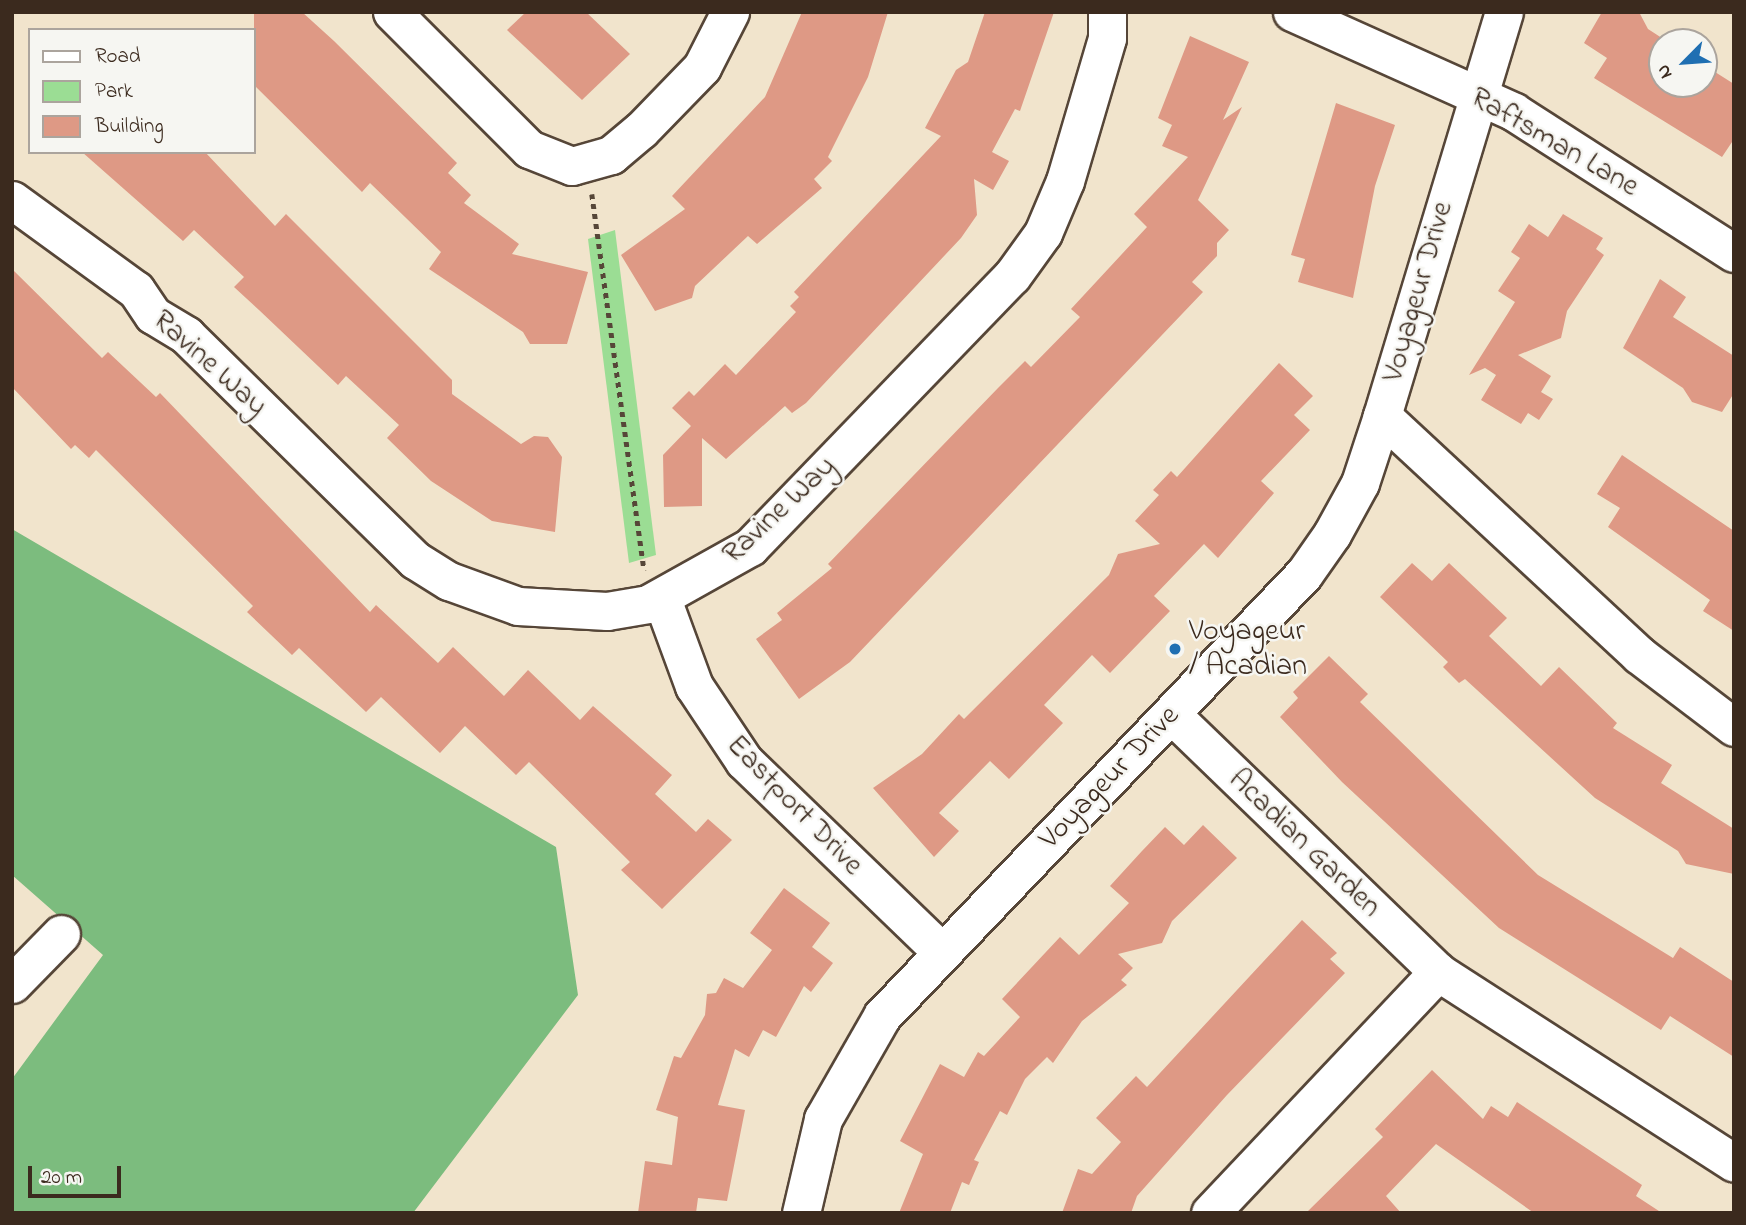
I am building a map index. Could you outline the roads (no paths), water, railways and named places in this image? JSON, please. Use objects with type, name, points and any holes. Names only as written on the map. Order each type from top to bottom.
[{"type":"street","points":[[392,12],[528,149],[558,164],[587,165],[611,155],[641,130],[702,67],[730,12]]},
{"type":"street","name":"Ravine Way","points":[[12,200],[136,290],[153,315],[186,335],[415,560],[449,581],[518,606],[607,611],[655,602],[725,565],[765,533],[1012,276],[1043,233],[1065,181],[1107,38],[1107,12]]},
{"type":"street","name":"Raftsman Lane","points":[[1292,12],[1476,95],[1734,253]]},
{"type":"street","name":"Voyageur Drive","points":[[802,1213],[823,1119],[862,1045],[942,952],[1304,574],[1360,483],[1476,95],[1504,12]]},
{"type":"street","points":[[1382,415],[1639,655],[1734,727]]},
{"type":"street","name":"Eastport Drive","points":[[655,602],[694,686],[744,761],[942,952]]},
{"type":"street","name":"Acadian Garden","points":[[1171,714],[1438,972],[1734,1163]]},
{"type":"street","points":[[12,984],[61,934]]},
{"type":"street","points":[[1210,1213],[1438,972]]},
{"type":"place","name":"Voyageur / Acadian","points":[[1175,649]]}]
